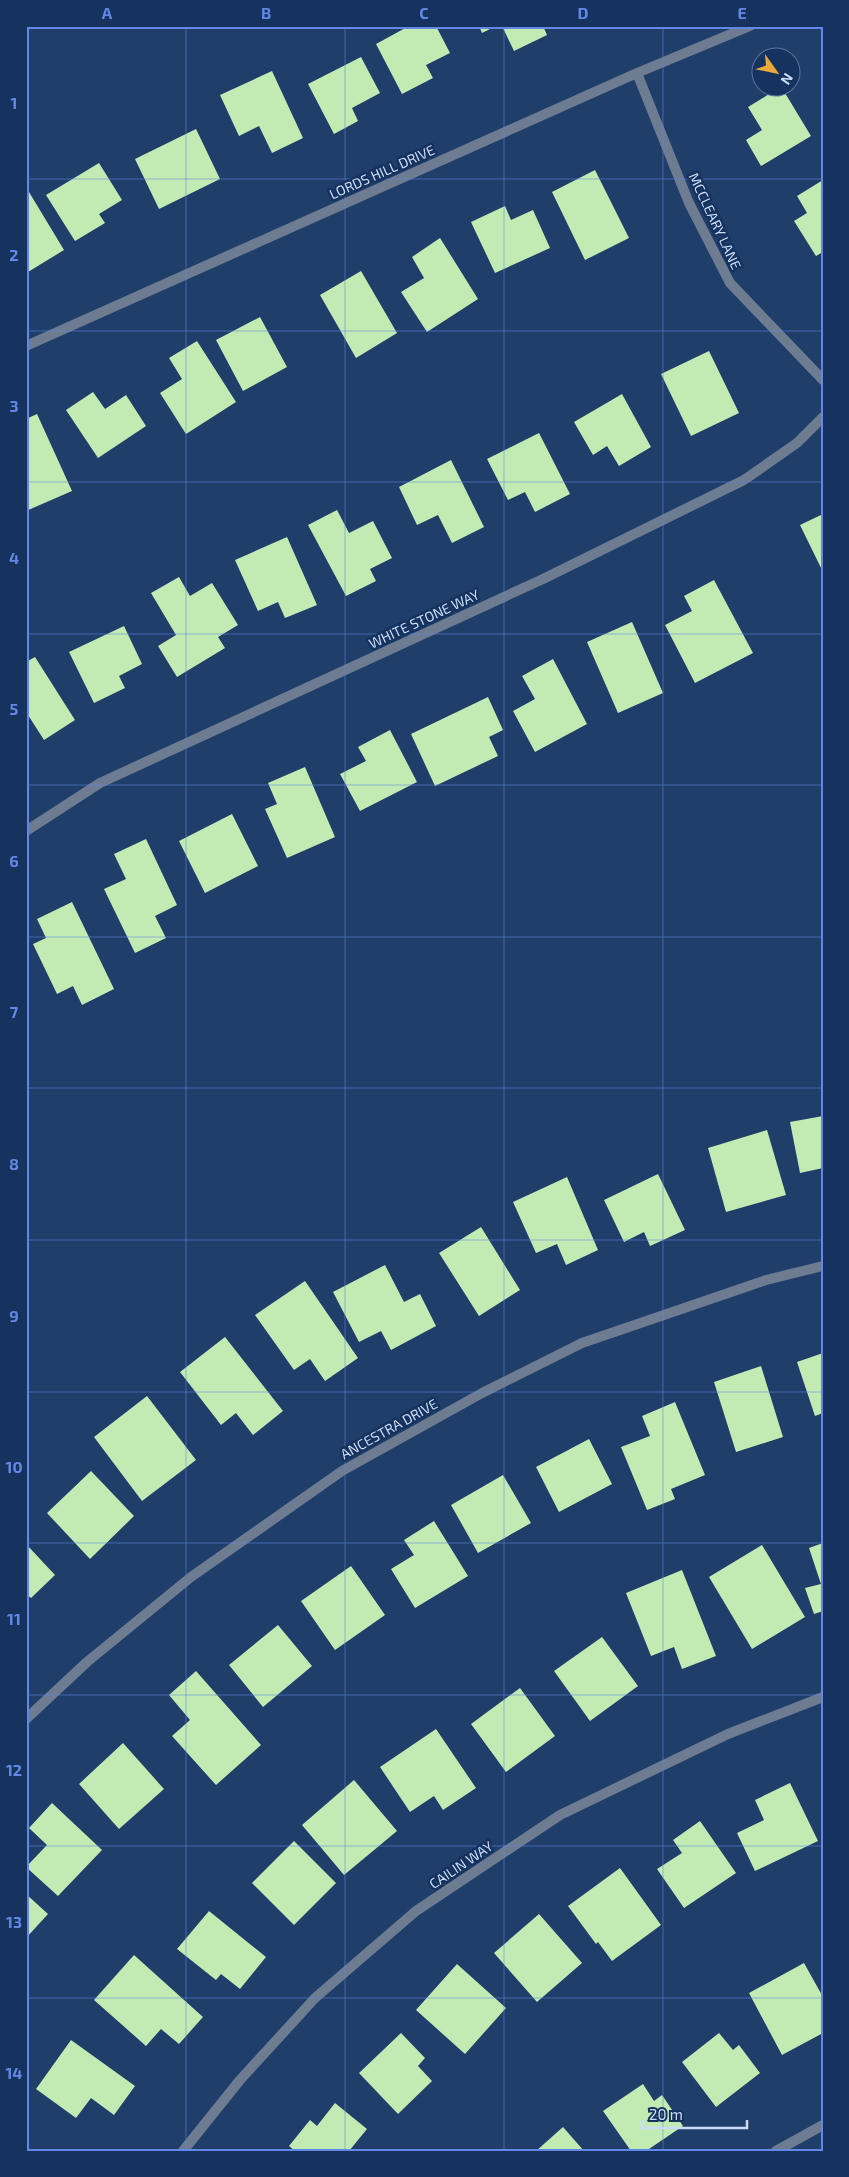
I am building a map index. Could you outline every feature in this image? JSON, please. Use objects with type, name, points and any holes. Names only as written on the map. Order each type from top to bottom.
[{"type":"street","name":"LORDS HILL DRIVE","points":[[26,346],[637,73],[750,26]]},
{"type":"street","name":"MCCLEARY LANE","points":[[637,73],[689,203],[730,284],[823,380]]},
{"type":"street","name":"WHITE STONE WAY","points":[[26,831],[100,783],[543,579],[744,480],[797,443],[823,418]]},
{"type":"street","name":"ANCESTRA DRIVE","points":[[26,1719],[87,1662],[191,1577],[342,1471],[482,1393],[582,1343],[766,1280],[823,1266]]},
{"type":"street","name":"CAILIN WAY","points":[[183,2151],[240,2080],[315,1998],[416,1911],[560,1815],[728,1734],[823,1697]]},
{"type":"street","points":[[776,2151],[823,2125]]},
{"type":"building","points":[[409,26],[436,26],[450,53],[426,65],[433,78],[402,94],[376,44]]},
{"type":"building","points":[[479,26],[496,26],[482,33]]},
{"type":"building","points":[[502,26],[543,26],[547,35],[514,51]]},
{"type":"building","points":[[361,57],[380,93],[352,108],[358,121],[334,134],[308,84]]},
{"type":"building","points":[[272,71],[303,138],[272,153],[259,126],[239,136],[220,95]]},
{"type":"building","points":[[763,98],[788,98],[811,136],[761,166],[746,140],[762,130],[748,107]]},
{"type":"building","points":[[196,129],[220,179],[159,209],[135,159]]},
{"type":"building","points":[[99,163],[122,200],[99,214],[105,223],[75,241],[46,195]]},
{"type":"building","points":[[595,170],[629,238],[585,260],[552,192]]},
{"type":"building","points":[[823,180],[823,252],[816,256],[794,221],[807,213],[797,196]]},
{"type":"building","points":[[29,192],[64,250],[28,272],[26,193]]},
{"type":"building","points":[[505,206],[511,220],[533,210],[550,248],[495,273],[471,222]]},
{"type":"building","points":[[440,238],[478,299],[427,332],[401,292],[424,278],[412,257]]},
{"type":"building","points":[[361,271],[397,333],[356,358],[320,295]]},
{"type":"building","points":[[260,317],[287,367],[243,391],[216,340]]},
{"type":"building","points":[[197,341],[236,402],[186,434],[160,393],[182,379],[169,358]]},
{"type":"building","points":[[709,351],[739,413],[691,436],[661,374]]},
{"type":"building","points":[[93,392],[105,409],[126,395],[146,426],[98,458],[66,410]]},
{"type":"building","points":[[622,394],[651,447],[619,466],[607,446],[593,455],[574,422]]},
{"type":"building","points":[[37,414],[72,491],[26,511],[26,419]]},
{"type":"building","points":[[539,433],[570,494],[535,512],[525,492],[508,500],[487,459]]},
{"type":"building","points":[[451,460],[484,527],[452,543],[438,515],[417,525],[399,487]]},
{"type":"building","points":[[337,510],[349,533],[373,521],[392,558],[370,569],[376,581],[346,596],[308,525]]},
{"type":"building","points":[[823,514],[823,572],[800,525]]},
{"type":"building","points":[[287,537],[317,605],[285,618],[278,602],[258,611],[235,560]]},
{"type":"building","points":[[179,577],[190,596],[212,583],[238,625],[218,637],[225,648],[177,677],[158,646],[176,635],[151,593]]},
{"type":"building","points":[[714,580],[753,653],[695,683],[665,625],[692,611],[684,596]]},
{"type":"building","points":[[632,622],[663,693],[618,713],[587,642]]},
{"type":"building","points":[[124,626],[142,664],[119,676],[125,688],[94,703],[69,652]]},
{"type":"building","points":[[35,657],[75,720],[44,740],[28,715],[26,716],[26,662]]},
{"type":"building","points":[[553,659],[587,724],[535,752],[513,711],[535,699],[522,676]]},
{"type":"building","points":[[488,697],[503,730],[489,737],[498,756],[435,786],[411,734]]},
{"type":"building","points":[[390,730],[417,782],[360,811],[340,774],[366,761],[358,747]]},
{"type":"building","points":[[305,767],[335,837],[287,858],[265,809],[277,804],[268,783]]},
{"type":"building","points":[[232,814],[258,866],[205,893],[179,841]]},
{"type":"building","points":[[146,839],[177,905],[155,916],[166,938],[135,953],[104,889],[126,879],[114,854]]},
{"type":"building","points":[[72,902],[114,989],[82,1005],[73,986],[57,994],[33,944],[46,938],[37,919]]},
{"type":"building","points":[[823,1116],[823,1168],[800,1173],[790,1122]]},
{"type":"building","points":[[767,1130],[786,1195],[726,1212],[708,1148]]},
{"type":"building","points":[[658,1174],[685,1230],[650,1246],[644,1232],[624,1242],[604,1200]]},
{"type":"building","points":[[567,1177],[598,1250],[566,1265],[557,1244],[536,1253],[513,1202]]},
{"type":"building","points":[[481,1227],[520,1290],[479,1316],[439,1253]]},
{"type":"building","points":[[385,1265],[404,1302],[420,1294],[436,1326],[391,1350],[381,1331],[359,1342],[333,1292]]},
{"type":"building","points":[[305,1281],[358,1358],[325,1381],[310,1359],[294,1370],[255,1315]]},
{"type":"building","points":[[225,1337],[283,1411],[253,1435],[236,1413],[221,1425],[180,1372]]},
{"type":"building","points":[[823,1353],[823,1413],[815,1416],[797,1362]]},
{"type":"building","points":[[761,1366],[783,1437],[736,1452],[714,1382]]},
{"type":"building","points":[[147,1396],[196,1460],[142,1501],[94,1437]]},
{"type":"building","points":[[675,1402],[705,1475],[671,1489],[675,1499],[647,1510],[621,1447],[650,1436],[642,1416]]},
{"type":"building","points":[[589,1439],[612,1484],[559,1512],[536,1467]]},
{"type":"building","points":[[91,1471],[134,1516],[90,1559],[47,1513]]},
{"type":"building","points":[[503,1475],[531,1523],[478,1553],[451,1505]]},
{"type":"building","points":[[434,1521],[468,1576],[415,1608],[391,1569],[414,1555],[404,1540]]},
{"type":"building","points":[[823,1543],[823,1611],[814,1614],[805,1588],[821,1584],[809,1548]]},
{"type":"building","points":[[26,1544],[55,1575],[31,1598],[26,1594]]},
{"type":"building","points":[[762,1545],[805,1617],[752,1649],[709,1577]]},
{"type":"building","points":[[351,1566],[385,1615],[335,1650],[301,1601]]},
{"type":"building","points":[[682,1570],[716,1656],[682,1669],[674,1647],[651,1656],[626,1593]]},
{"type":"building","points":[[278,1625],[312,1666],[263,1707],[229,1665]]},
{"type":"building","points":[[602,1637],[638,1686],[590,1721],[554,1671]]},
{"type":"building","points":[[196,1671],[261,1745],[216,1785],[172,1736],[190,1720],[169,1695]]},
{"type":"building","points":[[520,1688],[555,1736],[506,1772],[471,1724]]},
{"type":"building","points":[[436,1729],[476,1788],[443,1810],[434,1796],[410,1812],[380,1767]]},
{"type":"building","points":[[123,1743],[164,1789],[119,1829],[79,1784]]},
{"type":"building","points":[[354,1780],[397,1831],[344,1875],[302,1825]]},
{"type":"building","points":[[790,1783],[818,1841],[755,1871],[737,1833],[764,1820],[755,1800]]},
{"type":"building","points":[[52,1803],[102,1850],[58,1896],[26,1867],[47,1845],[29,1828]]},
{"type":"building","points":[[700,1821],[736,1873],[684,1908],[657,1869],[682,1853],[673,1840]]},
{"type":"building","points":[[294,1841],[336,1883],[294,1925],[252,1883]]},
{"type":"building","points":[[620,1868],[661,1925],[612,1961],[598,1942],[596,1944],[568,1906]]},
{"type":"building","points":[[26,1894],[48,1914],[26,1938]]},
{"type":"building","points":[[209,1911],[266,1957],[240,1989],[221,1974],[216,1980],[177,1949]]},
{"type":"building","points":[[539,1914],[582,1963],[537,2002],[494,1953]]},
{"type":"building","points":[[134,1955],[203,2017],[179,2044],[161,2029],[146,2046],[94,2000]]},
{"type":"building","points":[[804,1963],[823,1997],[823,2033],[782,2055],[749,1993]]},
{"type":"building","points":[[457,1964],[506,2008],[465,2054],[416,2010]]},
{"type":"building","points":[[401,2033],[425,2058],[418,2066],[432,2081],[398,2114],[359,2073]]},
{"type":"building","points":[[719,2033],[733,2050],[739,2045],[760,2073],[716,2107],[682,2062]]},
{"type":"building","points":[[71,2040],[135,2086],[114,2115],[91,2098],[76,2118],[36,2089]]},
{"type":"building","points":[[643,2084],[654,2101],[662,2095],[683,2126],[646,2151],[631,2151],[603,2111]]},
{"type":"building","points":[[335,2103],[367,2129],[349,2151],[295,2151],[289,2146],[310,2120],[317,2126]]},
{"type":"building","points":[[563,2127],[584,2151],[536,2151]]}]
